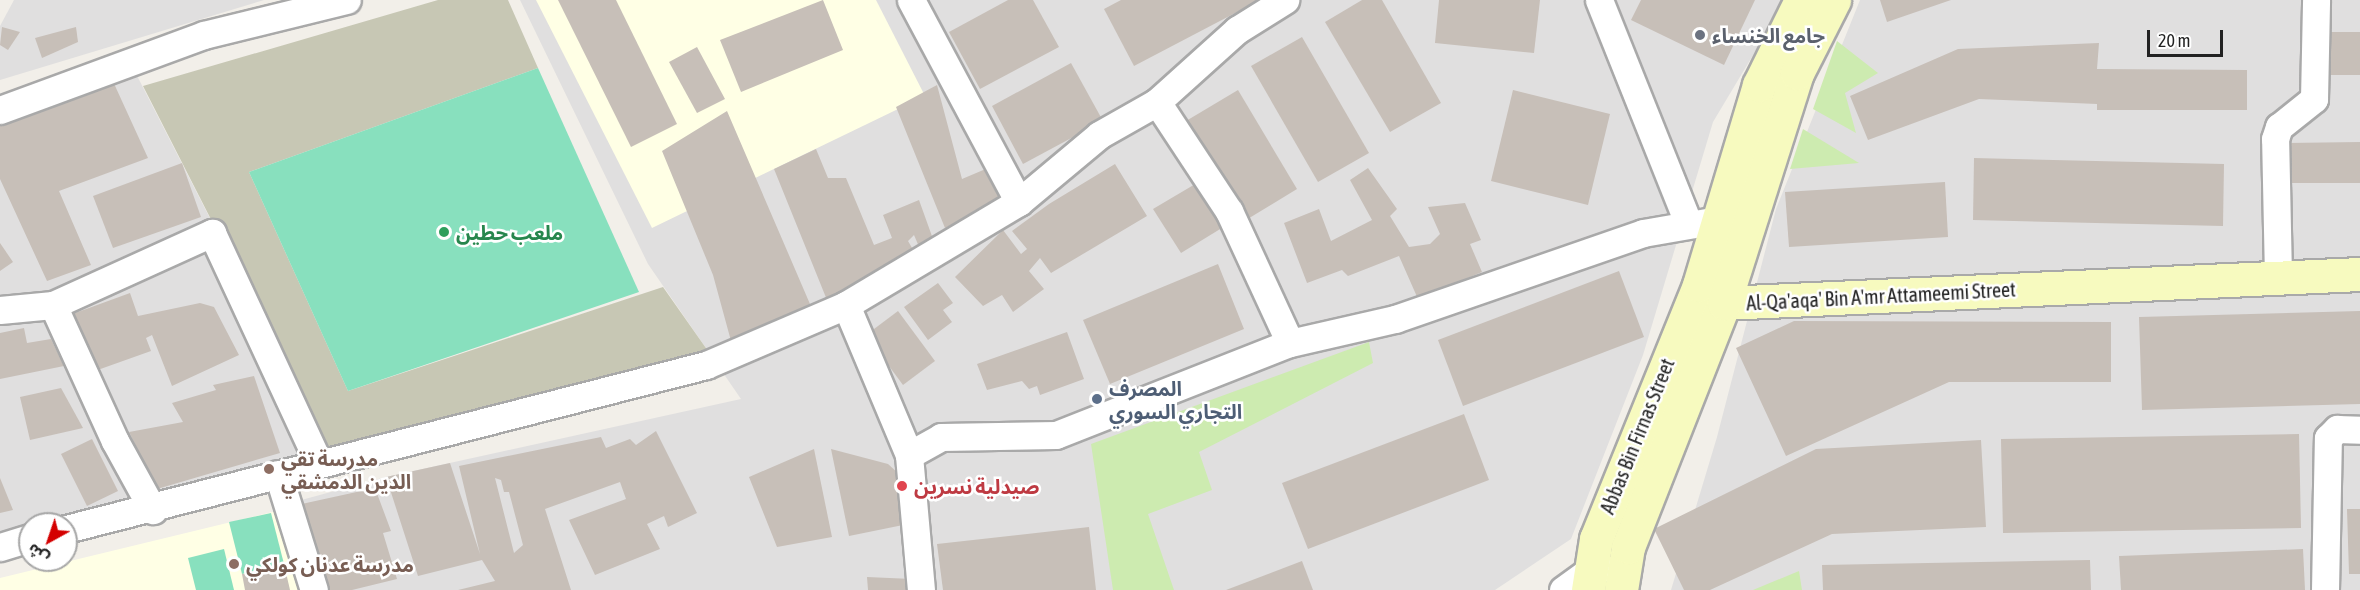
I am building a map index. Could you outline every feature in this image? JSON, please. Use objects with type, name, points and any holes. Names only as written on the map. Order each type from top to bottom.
[{"type":"main road","points":[[1712,294],[1703,221],[1759,85],[1801,0]]},
{"type":"main road","name":"Al-Qa'aqa' Bin A'mr Attameemi Street","points":[[1834,0],[1797,73],[1712,294],[2360,274]]},
{"type":"main road","name":"Abbas Bin Firnas Street","points":[[1622,578],[1712,294]]},
{"type":"main road","name":"Abbas Bin Firnas Street","points":[[1588,580],[1596,539],[1712,294]]},
{"type":"street","points":[[0,110],[204,35],[347,0]]},
{"type":"street","points":[[911,0],[1020,202]]},
{"type":"street","points":[[78,526],[153,510],[278,474],[706,365],[846,305],[1020,202],[1099,135],[1157,102],[1237,30],[1285,0]]},
{"type":"street","points":[[909,455],[941,437],[1056,435],[1290,343],[1395,319],[1643,233],[1703,221],[1599,0]]},
{"type":"street","points":[[2278,277],[2275,134],[2314,99],[2316,0]]},
{"type":"street","points":[[1157,102],[1229,211],[1290,343]]},
{"type":"street","points":[[0,310],[53,305],[212,232],[319,464]]},
{"type":"street","points":[[53,305],[115,441],[153,510]]},
{"type":"street","points":[[846,305],[909,455],[921,590]]},
{"type":"street","points":[[2325,590],[2328,438],[2337,429],[2360,430]]},
{"type":"street","points":[[278,474],[314,590]]},
{"type":"street","points":[[0,547],[18,542]]},
{"type":"street","points":[[1563,590],[1588,580],[1622,578]]},
{"type":"shaded area","points":[[14,0],[264,0],[0,80],[0,26]]},
{"type":"shaded area","points":[[438,0],[508,0],[538,68],[249,172],[348,391],[663,287],[708,351],[327,447],[143,86]]},
{"type":"shaded area","points":[[520,0],[1786,0],[1713,122],[1643,355],[1571,539],[1495,590],[323,590],[294,502],[386,477],[741,399],[648,264]]},
{"type":"shaded area","points":[[536,0],[876,0],[925,96],[652,228]]},
{"type":"shaded area","points":[[1860,0],[2360,0],[2360,590],[1671,590],[1717,437],[1776,209]]},
{"type":"shaded area","points":[[131,64],[327,447],[78,514],[78,512],[18,512],[18,530],[0,535],[0,124]]},
{"type":"shaded area","name":"مدرسة عدنان كولكي","points":[[285,509],[305,590],[0,590],[0,578],[25,572],[78,572],[78,559]]},
{"type":"green space","points":[[1837,41],[1878,73],[1845,93],[1856,133],[1813,109]]},
{"type":"green space","name":"ملعب حطين","points":[[538,68],[639,292],[348,391],[249,172]]},
{"type":"green space","points":[[1803,129],[1859,163],[1790,169]]},
{"type":"green space","points":[[1369,342],[1373,363],[1199,452],[1212,490],[1148,514],[1174,590],[1113,590],[1091,444]]},
{"type":"green space","points":[[271,513],[284,564],[242,574],[229,522]]},
{"type":"green space","points":[[224,549],[234,590],[196,590],[188,558]]},
{"type":"green space","points":[[1799,571],[1802,590],[1753,590]]},
{"type":"building","points":[[558,0],[616,0],[677,124],[631,147]]},
{"type":"building","points":[[823,0],[843,50],[741,92],[720,40]]},
{"type":"building","points":[[1008,0],[1033,0],[1059,47],[980,89],[949,32]]},
{"type":"building","points":[[1121,0],[1260,0],[1134,66],[1104,9]]},
{"type":"building","points":[[1362,0],[1382,0],[1441,103],[1390,132],[1325,22]]},
{"type":"building","points":[[1439,0],[1540,0],[1534,53],[1435,43]]},
{"type":"building","name":"جامع الخنساء","points":[[1641,0],[1755,0],[1724,65],[1631,20]]},
{"type":"building","points":[[1880,0],[1951,0],[1887,22]]},
{"type":"building","points":[[2,27],[20,32],[8,50],[0,45]]},
{"type":"building","points":[[76,27],[78,42],[42,58],[35,38]]},
{"type":"building","points":[[2328,32],[2360,32],[2360,75],[2329,75]]},
{"type":"building","points":[[1302,37],[1369,153],[1318,182],[1251,66]]},
{"type":"building","points":[[2099,43],[2097,69],[2247,70],[2247,110],[2097,110],[2097,104],[1979,99],[1868,140],[1850,96],[1958,49]]},
{"type":"building","points":[[697,47],[725,99],[697,113],[669,62]]},
{"type":"building","points":[[1071,63],[1103,121],[1023,164],[992,106]]},
{"type":"building","points":[[111,77],[148,158],[59,191],[91,265],[47,281],[0,179],[0,117]]},
{"type":"building","points":[[937,85],[962,179],[988,168],[1003,201],[945,228],[896,107]]},
{"type":"building","points":[[1238,90],[1297,189],[1246,220],[1186,121]]},
{"type":"building","points":[[1513,90],[1610,114],[1588,205],[1491,181]]},
{"type":"building","points":[[727,111],[813,311],[731,341],[713,275],[662,151]]},
{"type":"building","points":[[2360,142],[2360,183],[2286,183],[2285,143]]},
{"type":"building","points":[[816,149],[828,178],[846,178],[874,245],[892,238],[883,215],[919,200],[933,239],[920,249],[914,235],[908,241],[915,253],[829,305],[774,169]]},
{"type":"building","points":[[1974,158],[2224,164],[2223,226],[1973,220]]},
{"type":"building","points":[[182,163],[201,217],[113,248],[93,196]]},
{"type":"building","points":[[1115,164],[1147,216],[1051,273],[1040,258],[1029,271],[1044,289],[1013,312],[1002,295],[983,306],[955,277],[1003,230],[1021,254],[1027,249],[1012,231],[1049,204]]},
{"type":"building","points":[[1368,168],[1397,209],[1390,216],[1409,247],[1430,244],[1440,234],[1428,207],[1465,203],[1481,240],[1470,244],[1482,272],[1418,299],[1399,256],[1348,276],[1342,270],[1307,283],[1284,223],[1319,209],[1331,241],[1372,220],[1350,180]]},
{"type":"building","points":[[1202,180],[1230,223],[1181,253],[1153,209]]},
{"type":"building","points":[[1945,182],[1948,237],[1789,247],[1785,192]]},
{"type":"building","points":[[0,243],[13,262],[0,271]]},
{"type":"building","points":[[1218,264],[1244,329],[1110,384],[1083,320]]},
{"type":"building","points":[[1619,271],[1644,337],[1463,406],[1438,340]]},
{"type":"building","points":[[938,283],[953,303],[943,310],[952,322],[928,340],[904,307]]},
{"type":"building","points":[[130,293],[138,316],[200,303],[214,307],[239,355],[172,386],[152,335],[146,338],[151,351],[92,372],[67,316]]},
{"type":"building","points":[[898,311],[935,361],[903,385],[866,335]]},
{"type":"building","points":[[2360,311],[2360,404],[2142,410],[2139,317]]},
{"type":"building","points":[[1794,321],[2111,322],[2111,382],[1949,382],[1786,456],[1736,348]]},
{"type":"building","points":[[24,328],[27,343],[51,339],[64,366],[0,379],[0,333]]},
{"type":"building","points":[[1067,332],[1084,379],[1040,395],[1037,386],[1029,389],[1022,381],[987,390],[977,364]]},
{"type":"building","points":[[254,376],[280,453],[157,489],[129,432],[183,422],[172,403],[216,390],[213,385]]},
{"type":"building","points":[[61,388],[83,428],[30,440],[20,397]]},
{"type":"building","points":[[1464,414],[1489,480],[1308,549],[1282,483]]},
{"type":"building","points":[[656,431],[697,513],[668,527],[664,516],[647,524],[660,549],[595,575],[569,520],[626,499],[620,482],[545,509],[571,590],[458,590],[495,581],[482,560],[418,576],[386,477],[450,463],[480,554],[459,466],[601,437],[606,448],[630,439],[636,445]],"holes":[[[495,478],[501,480],[504,492],[509,492],[523,545],[514,553]]]},
{"type":"building","points":[[2299,434],[2301,528],[2003,533],[2001,439]]},
{"type":"building","points":[[92,439],[118,491],[87,506],[61,454]]},
{"type":"building","points":[[1981,440],[1986,527],[1832,534],[1710,590],[1684,590],[1654,529],[1816,449]]},
{"type":"building","points":[[814,449],[832,537],[777,547],[749,477]]},
{"type":"building","points":[[831,449],[888,464],[898,473],[908,524],[849,536]]},
{"type":"building","points":[[0,478],[13,510],[0,513]]},
{"type":"building","points":[[375,488],[391,531],[383,533],[397,579],[352,590],[324,590],[297,505]]},
{"type":"building","points":[[2347,509],[2360,509],[2360,574],[2349,574]]},
{"type":"building","points":[[1089,527],[1096,590],[943,590],[937,544]]},
{"type":"building","points":[[2303,549],[2305,590],[2121,590],[2119,556]]},
{"type":"building","points":[[2090,560],[2091,590],[1823,590],[1822,565]]},
{"type":"building","points":[[1302,561],[1313,590],[1226,590]]},
{"type":"building","points":[[284,564],[290,590],[245,590],[242,574]]},
{"type":"building","points":[[867,577],[912,579],[914,590],[868,590]]},
{"type":"place","name":"جامع الخنساء","points":[[1700,35]]},
{"type":"place","name":"ملعب حطين","points":[[444,232]]},
{"type":"place","name":"المصرف التجاري السوري","points":[[1097,399]]},
{"type":"place","name":"مدرسة تقي الدين الدمشقي","points":[[269,469]]},
{"type":"place","name":"صيدلية نسرين","points":[[902,486]]},
{"type":"place","name":"مدرسة عدنان كولكي","points":[[234,564]]}]
